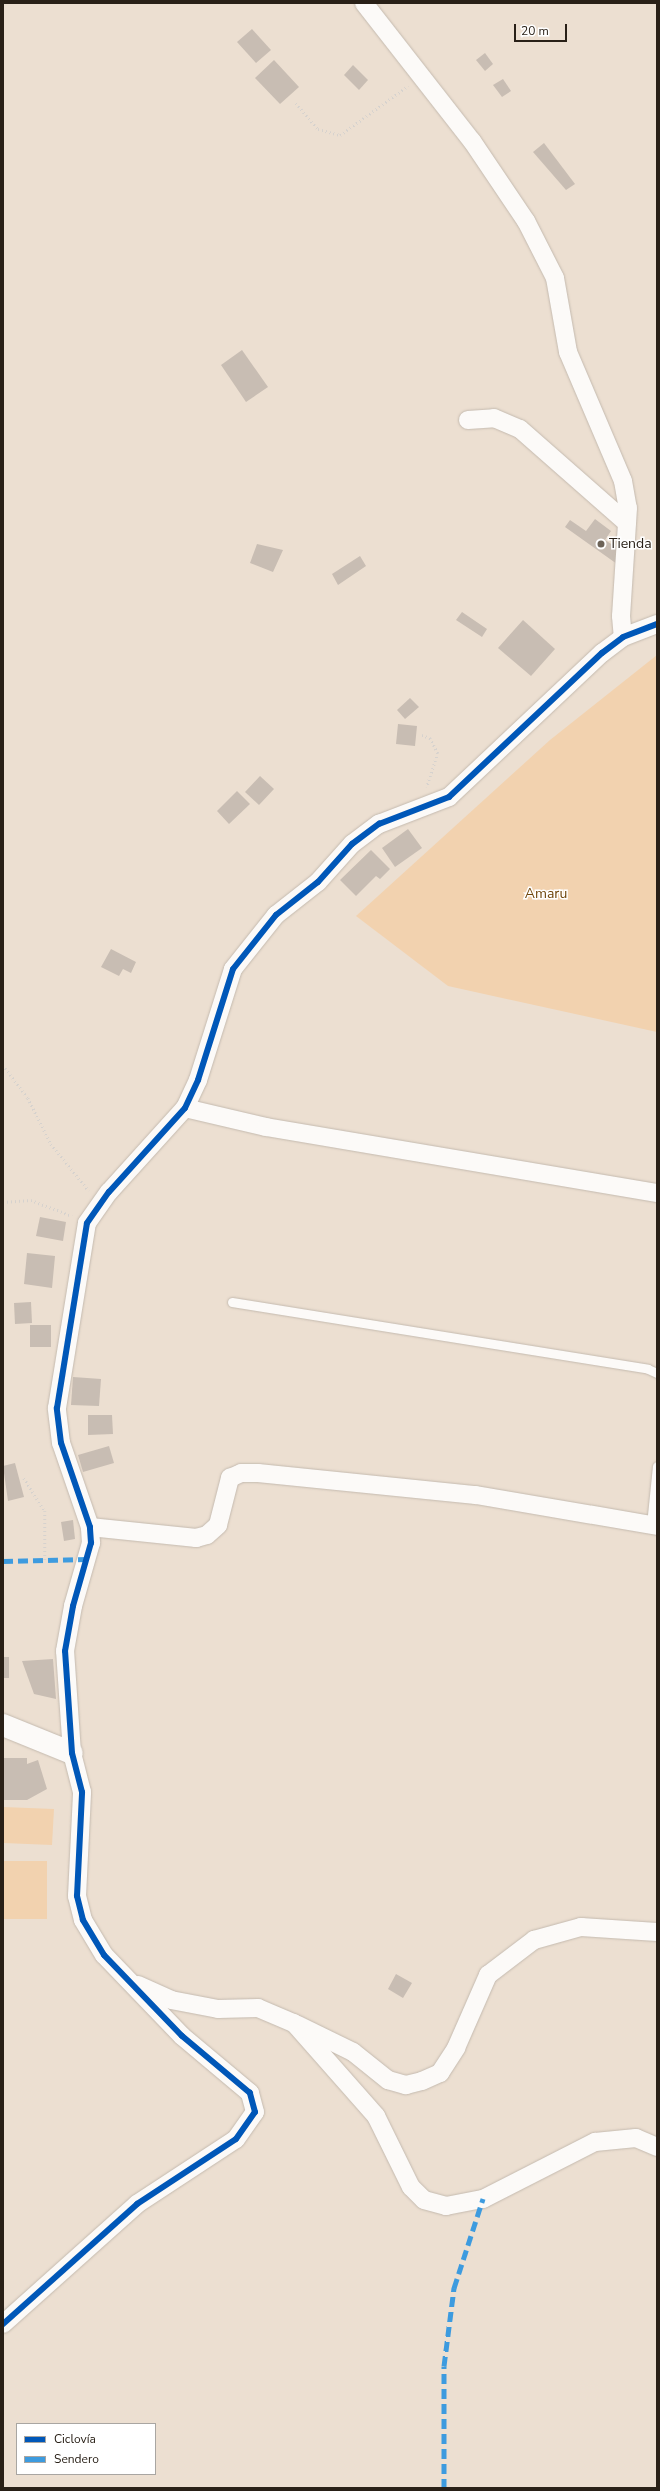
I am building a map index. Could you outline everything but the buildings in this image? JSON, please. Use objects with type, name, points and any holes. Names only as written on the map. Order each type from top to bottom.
[{"type":"street","points":[[364,3],[472,141],[526,220],[556,278],[568,352],[615,454],[623,481],[627,523],[621,616],[623,637]]},
{"type":"street","points":[[468,420],[494,418],[520,429],[627,523]]},
{"type":"street","points":[[3,2324],[137,2204],[236,2139],[251,2122],[255,2104],[250,2093],[182,2036],[96,1944],[83,1920],[76,1873],[82,1792],[72,1753],[65,1651],[73,1606],[86,1569],[90,1527],[61,1443],[57,1408],[87,1223],[99,1204],[185,1108],[198,1080],[233,969],[276,915],[318,882],[352,844],[380,824],[449,797],[550,700],[623,637],[657,624]]},
{"type":"street","points":[[185,1108],[266,1127],[657,1193]]},
{"type":"street","points":[[90,1527],[196,1538],[207,1535],[218,1525],[230,1478],[241,1473],[258,1473],[476,1495],[654,1525]]},
{"type":"street","points":[[3,1725],[72,1753]]},
{"type":"street","points":[[133,1983],[171,2000],[218,2009],[258,2008],[294,2023],[353,2052],[388,2080],[406,2085],[422,2081],[440,2073],[456,2048],[488,1975],[534,1940],[581,1927],[657,1932]]},
{"type":"street","points":[[294,2023],[376,2116],[411,2187],[424,2200],[446,2206],[483,2199],[595,2142],[636,2138],[657,2147]]},
{"type":"lane","points":[[232,1302],[657,1373]]},
{"type":"lane","points":[[654,1525],[657,1466]]},
{"type":"path","points":[[296,103],[318,129],[340,135],[420,76]]},
{"type":"path","points":[[419,809],[438,753],[430,738],[422,735]]},
{"type":"path","points":[[3,1065],[28,1098],[52,1144],[99,1204]]},
{"type":"path","points":[[3,1201],[31,1200],[87,1223]]},
{"type":"path","points":[[24,1478],[45,1511],[45,1560]]},
{"type":"green space","name":"Amaru","points":[[657,655],[657,1032],[448,986],[356,916],[550,740]]},
{"type":"green space","points":[[3,1807],[54,1809],[52,1845],[3,1843]]},
{"type":"green space","points":[[3,1861],[47,1861],[47,1919],[3,1919]]},
{"type":"marked path","points":[[3,1561],[88,1559]]},
{"type":"marked path","points":[[444,2488],[444,2366],[454,2288],[483,2199]]},
{"type":"cycle path","points":[[3,2324],[137,2204],[236,2139],[255,2112],[250,2093],[182,2036],[104,1955],[83,1920],[77,1896],[82,1792],[72,1753],[65,1651],[73,1606],[91,1543],[90,1527],[61,1443],[57,1408],[87,1223],[109,1192],[185,1108],[198,1080],[233,969],[276,915],[318,882],[352,844],[379,824],[449,797],[602,653],[623,637],[657,624]]},
{"type":"place","name":"Tienda","points":[[601,544]]}]
